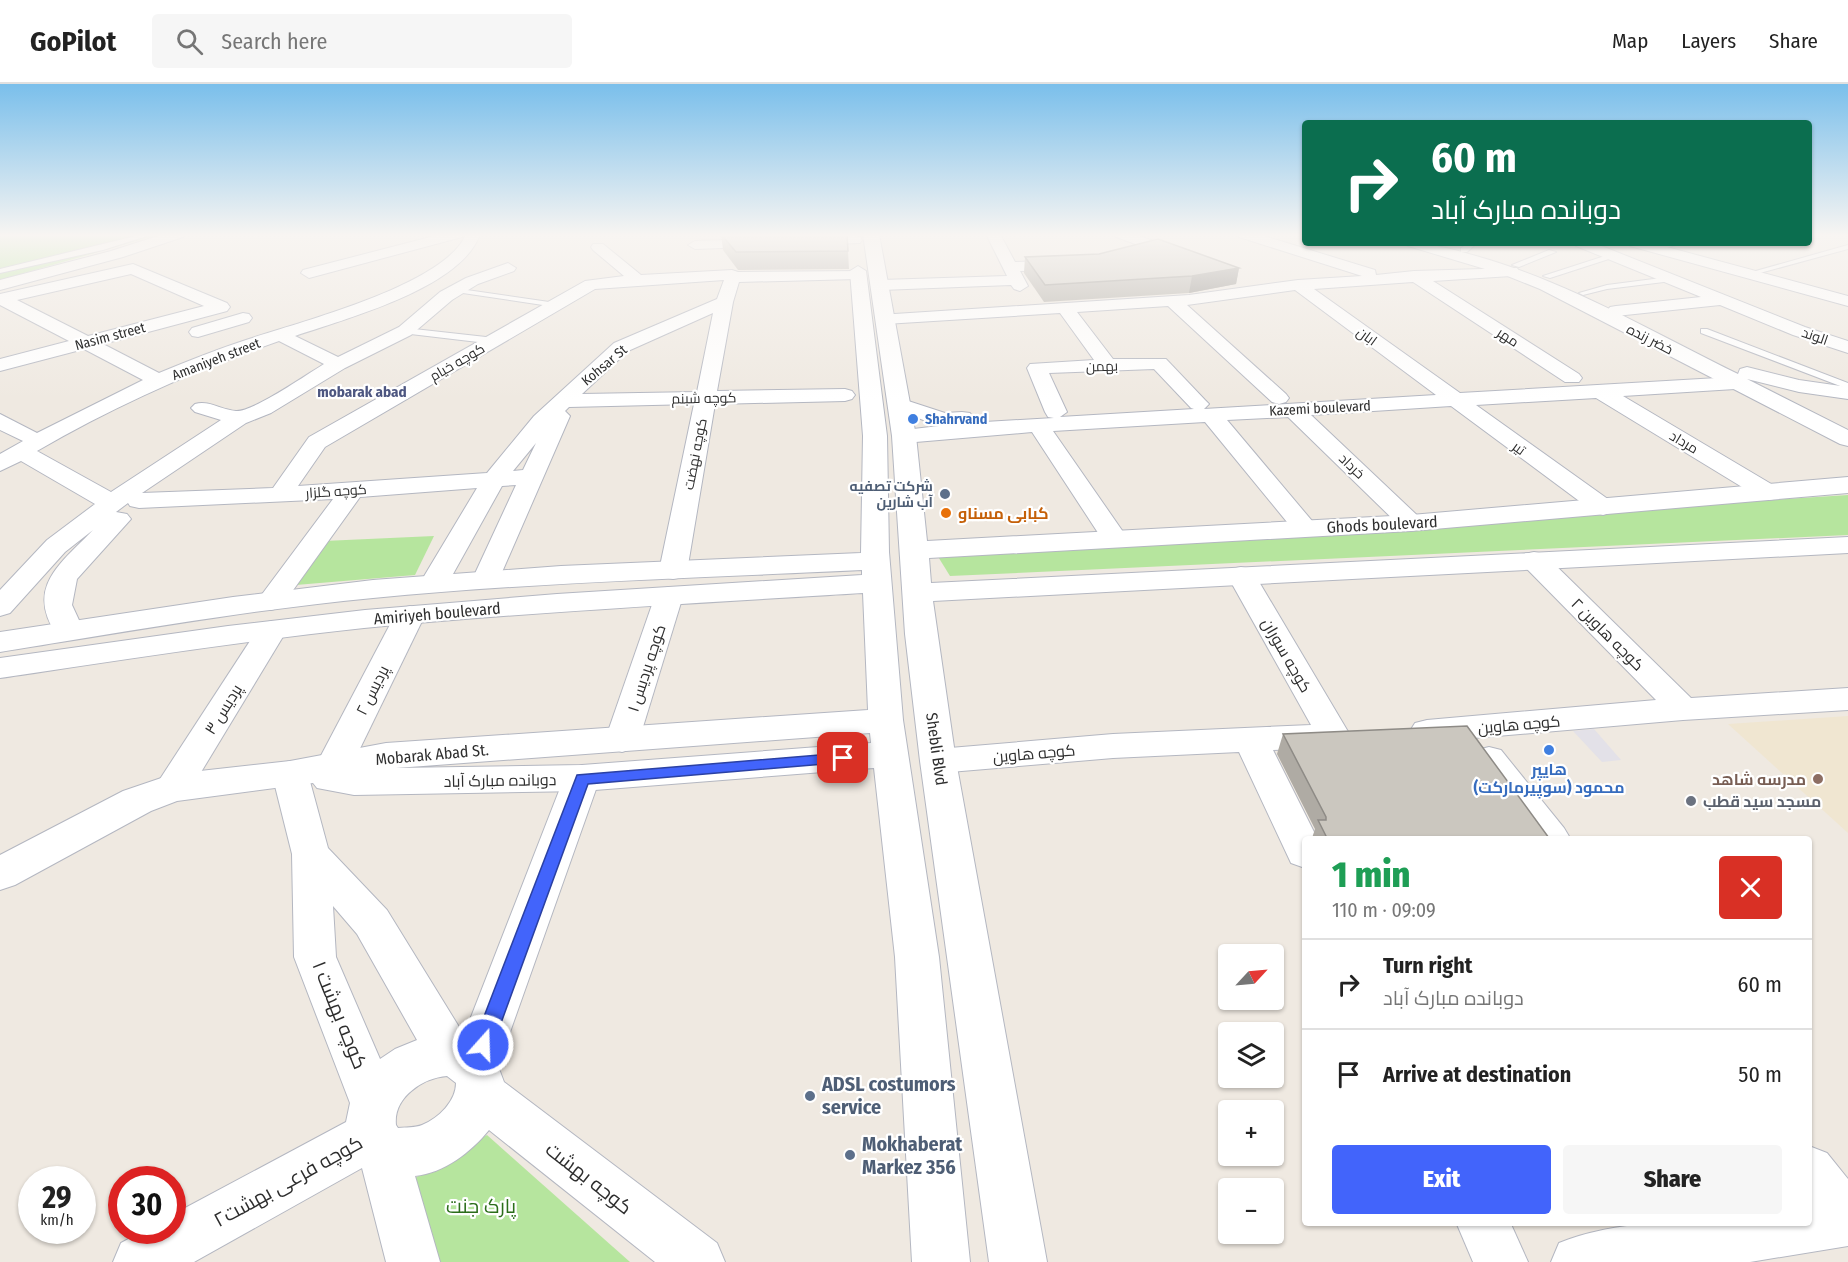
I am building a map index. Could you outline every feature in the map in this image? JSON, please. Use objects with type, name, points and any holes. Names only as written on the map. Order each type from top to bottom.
[{"type":"street","points":[[1,294],[16,289]]},
{"type":"street","name":"Nasim street","points":[[1,294],[28,289]]},
{"type":"street","name":"Nasim street","points":[[0,365],[221,307],[179,289]]},
{"type":"street","points":[[359,289],[389,298]]},
{"type":"street","name":"Amaniyeh street","points":[[0,464],[24,443],[36,441],[152,380],[389,298],[406,289]]},
{"type":"street","name":"کوچه خیام","points":[[279,495],[317,442],[583,289]]},
{"type":"street","points":[[724,302],[729,289]]},
{"type":"street","points":[[867,289],[864,354],[875,436],[876,572],[888,737],[917,957],[941,1262]]},
{"type":"street","name":"Shebli Blvd","points":[[873,289],[902,420],[917,593],[938,761],[1018,1262]]},
{"type":"street","points":[[958,289],[1033,310],[1172,301],[1263,289]]},
{"type":"street","points":[[1022,289],[1033,310]]},
{"type":"street","name":"ابان","points":[[1303,289],[1445,393]]},
{"type":"street","name":"مهر","points":[[1434,289],[1572,378]]},
{"type":"street","name":"خضر زنده","points":[[1554,289],[1848,439]]},
{"type":"street","name":"خضر زنده","points":[[1574,289],[1655,332],[1745,372],[1799,386],[1848,393]]},
{"type":"street","name":"الوند","points":[[1694,289],[1848,347]]},
{"type":"street","points":[[1804,289],[1848,301]]},
{"type":"street","points":[[0,607],[56,546],[112,503],[238,418],[264,409],[338,364],[405,331],[456,290]]},
{"type":"street","points":[[1,294],[179,393]]},
{"type":"street","name":"خرداد","points":[[1172,301],[1286,404],[1411,523]]},
{"type":"street","points":[[1616,311],[1724,301]]},
{"type":"street","name":"کوچه نهضت","points":[[671,584],[724,302]]},
{"type":"street","name":"Kohsar St","points":[[434,583],[493,481],[542,421],[621,347],[724,302]]},
{"type":"street","points":[[317,305],[343,313]]},
{"type":"street","points":[[1065,308],[1108,366]]},
{"type":"street","points":[[178,338],[243,318]]},
{"type":"street","points":[[287,339],[338,364]]},
{"type":"street","points":[[113,357],[135,350]]},
{"type":"street","name":"بهمن","points":[[1047,419],[1037,368],[1159,363],[1204,409],[1305,528]]},
{"type":"street","name":"Kazemi boulevard","points":[[902,420],[1047,419],[1445,393],[1572,378],[1712,371]]},
{"type":"street","name":"Kazemi boulevard","points":[[1445,393],[1600,391],[1735,382]]},
{"type":"street","name":"مرداد","points":[[1600,391],[1769,493]]},
{"type":"street","name":"تیر","points":[[1445,393],[1603,507]]},
{"type":"street","name":"کوچه شبنم","points":[[563,401],[845,395]]},
{"type":"street","name":"Kohsar St","points":[[486,580],[557,421],[563,401]]},
{"type":"street","points":[[202,408],[238,418]]},
{"type":"street","points":[[69,631],[58,605],[63,577],[106,530],[139,501],[254,420],[264,409]]},
{"type":"street","points":[[1047,419],[1115,539]]},
{"type":"street","name":"Kazemi boulevard","points":[[902,420],[1047,419]]},
{"type":"street","points":[[0,421],[24,443],[112,503]]},
{"type":"street","name":"کوچه گلزار","points":[[139,501],[279,495],[532,477]]},
{"type":"street","name":"Ghods boulevard","points":[[914,550],[1411,523],[1848,485]]},
{"type":"street","name":"پردیس ۳","points":[[173,788],[272,616],[352,490]]},
{"type":"street","points":[[917,593],[1848,545]]},
{"type":"street","name":"کوچه هاوین ۲","points":[[1534,560],[1683,709]]},
{"type":"street","name":"Amiriyeh boulevard","points":[[0,642],[189,613],[272,616],[410,615],[671,584],[876,572]]},
{"type":"street","name":"کوچه سوران","points":[[1241,575],[1332,735]]},
{"type":"street","name":"Amiriyeh boulevard","points":[[0,668],[175,642],[272,616],[434,583],[486,580],[671,584]]},
{"type":"street","name":"کوچه پردیس ۱","points":[[622,740],[671,584]]},
{"type":"street","points":[[175,642],[189,613]]},
{"type":"street","name":"پردیس ۲","points":[[334,765],[410,615]]},
{"type":"street","name":"کوچه هاوین","points":[[1399,732],[1466,729],[1683,709],[1848,699]]},
{"type":"street","points":[[1466,729],[1549,836]]},
{"type":"street","name":"کوچه هاوین","points":[[938,761],[1113,746],[1366,734]]},
{"type":"street","name":"Mobarak Abad St.","points":[[0,874],[137,801],[173,788],[290,774],[386,756],[622,740],[888,737]]},
{"type":"street","name":"دوبانده مبارک آباد","points":[[290,774],[354,782],[582,778],[888,737]]},
{"type":"street","points":[[1250,739],[1302,847]]},
{"type":"street","points":[[290,774],[311,854],[372,922],[469,1071],[474,1110],[463,1126],[448,1139],[430,1149],[412,1154],[394,1153],[376,1128],[384,1086],[416,1061],[434,1055],[469,1071]]},
{"type":"street","points":[[469,1071],[582,778]]},
{"type":"street","name":"کوچه بهشت ۱","points":[[311,854],[315,957],[376,1128],[413,1262]]},
{"type":"street","name":"کوچه بهشت","points":[[469,1071],[698,1262]]},
{"type":"street","name":"کوچه فرعی بهشت۲","points":[[141,1262],[376,1128]]},
{"type":"street","points":[[1812,1175],[1848,1220],[1812,1226]]},
{"type":"street","points":[[1484,1226],[1501,1262]]},
{"type":"street","points":[[1578,1262],[1809,1226]]},
{"type":"lane","points":[[1583,293],[1598,289]]},
{"type":"lane","points":[[456,290],[556,305]]},
{"type":"lane","points":[[405,331],[495,340]]},
{"type":"lane","points":[[1704,331],[1848,386]]},
{"type":"shaded area","name":"مدرسه شاهد","points":[[1848,716],[1848,833],[1728,724]]},
{"type":"shaded area","points":[[1594,729],[1621,760],[1602,762],[1573,731]]},
{"type":"green space","points":[[1848,495],[1848,535],[950,576],[937,555]]},
{"type":"green space","points":[[434,536],[415,575],[296,585],[324,541]]},
{"type":"green space","name":"پارک جنت","points":[[487,1135],[630,1262],[439,1262],[415,1178]]},
{"type":"building","points":[[1467,726],[1548,836],[1326,836],[1318,820],[1326,820],[1326,817],[1283,734]]},
{"type":"place","name":"Shahrvand","points":[[913,419]]},
{"type":"place","name":"شرکت تصفیه آب شارین","points":[[945,494]]},
{"type":"place","name":"کبابی مسناو","points":[[946,513]]},
{"type":"place","name":"هایپر (سوپیرمارکت) محمود","points":[[1549,750]]},
{"type":"place","name":"مدرسه شاهد","points":[[1818,779]]},
{"type":"place","name":"مسجد سید قطب","points":[[1691,801]]},
{"type":"place","name":"ADSL costumors service","points":[[810,1096]]},
{"type":"place","name":"Mokhaberat Markez 356","points":[[850,1155]]},
{"type":"district","name":"mobarak abad","points":[[362,392]]},
{"type":"route","points":[[483,1045],[582,778],[843,758]]}]
